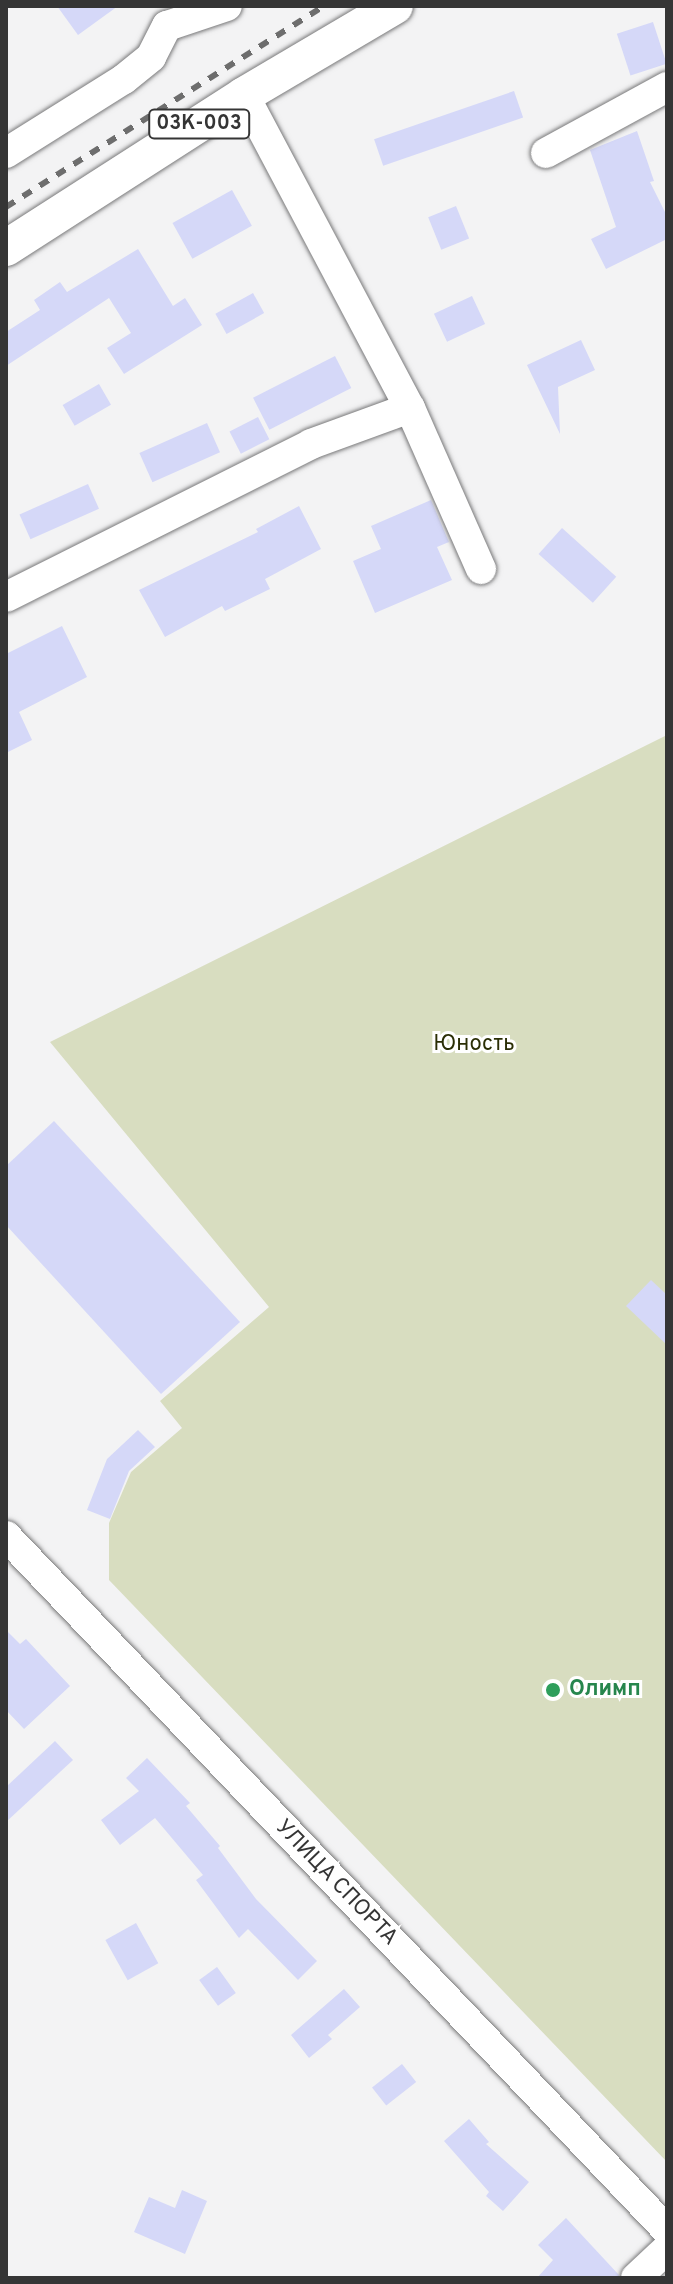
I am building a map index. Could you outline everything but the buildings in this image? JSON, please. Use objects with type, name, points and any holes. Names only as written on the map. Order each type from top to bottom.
[{"type":"main road","name":"03К-003","points":[[6,248],[244,95],[395,6]]},
{"type":"street","points":[[6,153],[124,79],[151,57],[158,16],[227,6]]},
{"type":"street","points":[[546,153],[667,87]]},
{"type":"street","points":[[244,95],[410,408],[481,569]]},
{"type":"street","points":[[6,597],[311,444],[410,408]]},
{"type":"street","name":"УЛИЦА СПОРТА","points":[[6,1536],[667,2230]]},
{"type":"street","points":[[636,2278],[667,2249]]},
{"type":"green space","name":"Юность","points":[[667,735],[667,2162],[109,1580],[109,1523],[131,1472],[182,1428],[160,1401],[269,1307],[50,1042]]},
{"type":"railway","points":[[6,207],[324,6]]},
{"type":"place","name":"Олимп","points":[[553,1690]]}]
